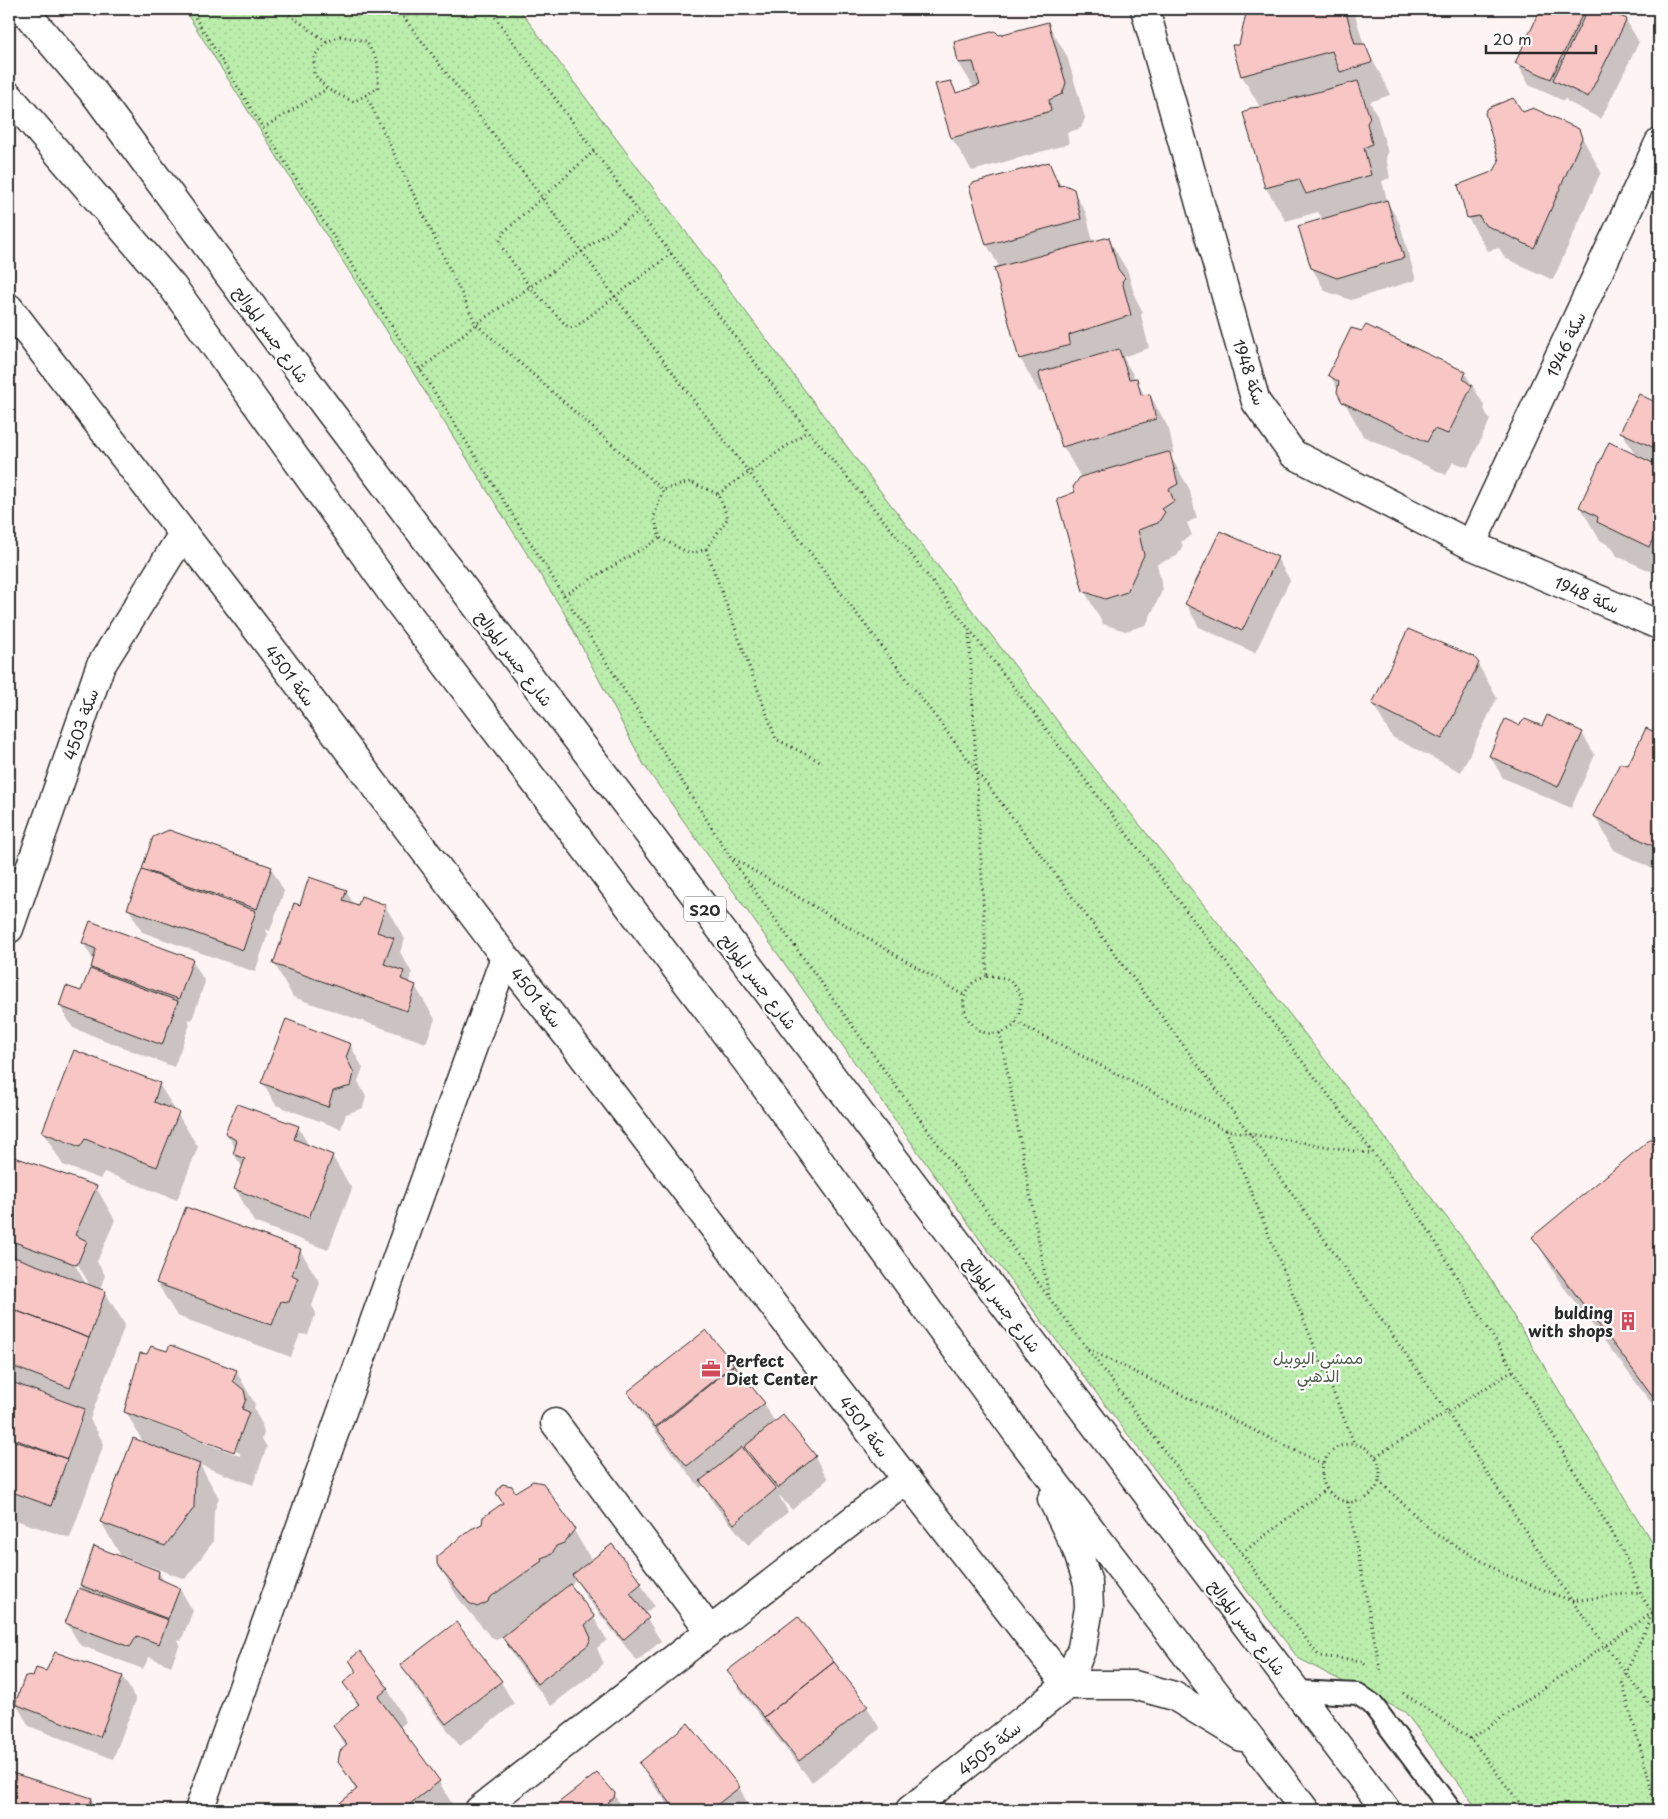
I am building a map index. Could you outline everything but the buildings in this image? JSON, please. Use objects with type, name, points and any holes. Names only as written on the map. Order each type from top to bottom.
[{"type":"street","name":"شارع جسر الموالح","points":[[23,9],[95,94],[327,408],[1386,1810]]},
{"type":"street","name":"سكة 1948","points":[[1145,9],[1256,402],[1293,454],[1471,545],[1659,625]]},
{"type":"street","points":[[9,96],[172,286],[395,597],[748,1063],[1023,1441],[1305,1810]]},
{"type":"street","name":"سكة 1946","points":[[1471,545],[1659,143]]},
{"type":"street","name":"سكة 4501","points":[[9,308],[244,612],[505,958],[567,1035],[906,1480],[1067,1685]]},
{"type":"street","name":"سكة 4503","points":[[9,929],[100,667],[183,534]]},
{"type":"street","points":[[199,1810],[505,958]]},
{"type":"street","points":[[555,1423],[710,1631]]},
{"type":"street","points":[[1023,1441],[1078,1550],[1088,1583],[1089,1608],[1082,1648],[1067,1685],[1134,1685],[1174,1696],[1254,1744]]},
{"type":"street","points":[[479,1810],[906,1480]]},
{"type":"street","name":"سكة 4505","points":[[910,1810],[1067,1685]]},
{"type":"lane","points":[[1296,1691],[1358,1694],[1372,1704],[1451,1810]]},
{"type":"path","points":[[190,9],[263,128],[420,370],[731,858],[1050,1299],[1319,1656],[1362,1661],[1372,1672]]},
{"type":"path","points":[[281,9],[327,42]]},
{"type":"path","points":[[398,9],[1249,1133],[1447,1412],[1572,1601],[1659,1717]]},
{"type":"path","points":[[489,9],[639,212],[808,431],[898,536],[1374,1154],[1421,1218],[1623,1551],[1641,1592],[1652,1613],[1659,1620]]},
{"type":"path","points":[[340,36],[366,42],[378,63],[378,88],[354,102],[327,89],[314,74],[314,56],[327,42],[340,36]]},
{"type":"path","points":[[263,128],[327,89]]},
{"type":"path","points":[[366,95],[476,324],[663,490]]},
{"type":"path","points":[[594,151],[503,233],[499,243],[530,287],[568,327],[574,328],[672,253]]},
{"type":"path","points":[[420,370],[476,324],[639,212]]},
{"type":"path","points":[[718,494],[808,431]]},
{"type":"path","points":[[690,482],[718,494],[728,518],[706,549],[692,554],[660,538],[654,517],[663,490],[690,482]]},
{"type":"path","points":[[564,595],[660,538]]},
{"type":"path","points":[[706,549],[776,739],[821,762]]},
{"type":"path","points":[[969,629],[987,976]]},
{"type":"path","points":[[731,858],[965,996]]},
{"type":"path","points":[[987,976],[1002,976],[1015,984],[1022,998],[1016,1022],[1013,1026],[1000,1033],[984,1032],[971,1024],[964,1011],[965,996],[973,983],[987,976]]},
{"type":"path","points":[[1016,1022],[1226,1130],[1374,1154]]},
{"type":"path","points":[[1000,1033],[1050,1299]]},
{"type":"path","points":[[1226,1130],[1354,1443]]},
{"type":"path","points":[[1087,1349],[1323,1464]]},
{"type":"path","points":[[1376,1456],[1513,1371]]},
{"type":"path","points":[[1354,1443],[1366,1447],[1376,1456],[1380,1468],[1379,1481],[1372,1492],[1362,1500],[1348,1502],[1336,1498],[1326,1489],[1322,1477],[1323,1464],[1330,1452],[1341,1445],[1354,1443]]},
{"type":"path","points":[[1379,1481],[1434,1533],[1504,1574],[1572,1601],[1641,1592]]},
{"type":"path","points":[[1242,1553],[1326,1489]]},
{"type":"path","points":[[1348,1502],[1383,1682]]},
{"type":"path","points":[[1471,1739],[1652,1613]]},
{"type":"path","points":[[1652,1613],[1622,1682],[1656,1810]]},
{"type":"path","points":[[1400,1691],[1471,1739],[1525,1810]]},
{"type":"green space","name":"ممشى اليوبيل الذهبي","points":[[184,9],[519,9],[878,488],[1072,740],[1247,959],[1478,1258],[1659,1554],[1659,1810],[1478,1810],[1405,1712],[1298,1658],[983,1244],[644,765],[563,611]]},
{"type":"place","name":"bulding with shops","points":[[1628,1321]]},
{"type":"place","name":"Perfect Diet Center","points":[[711,1369]]}]
